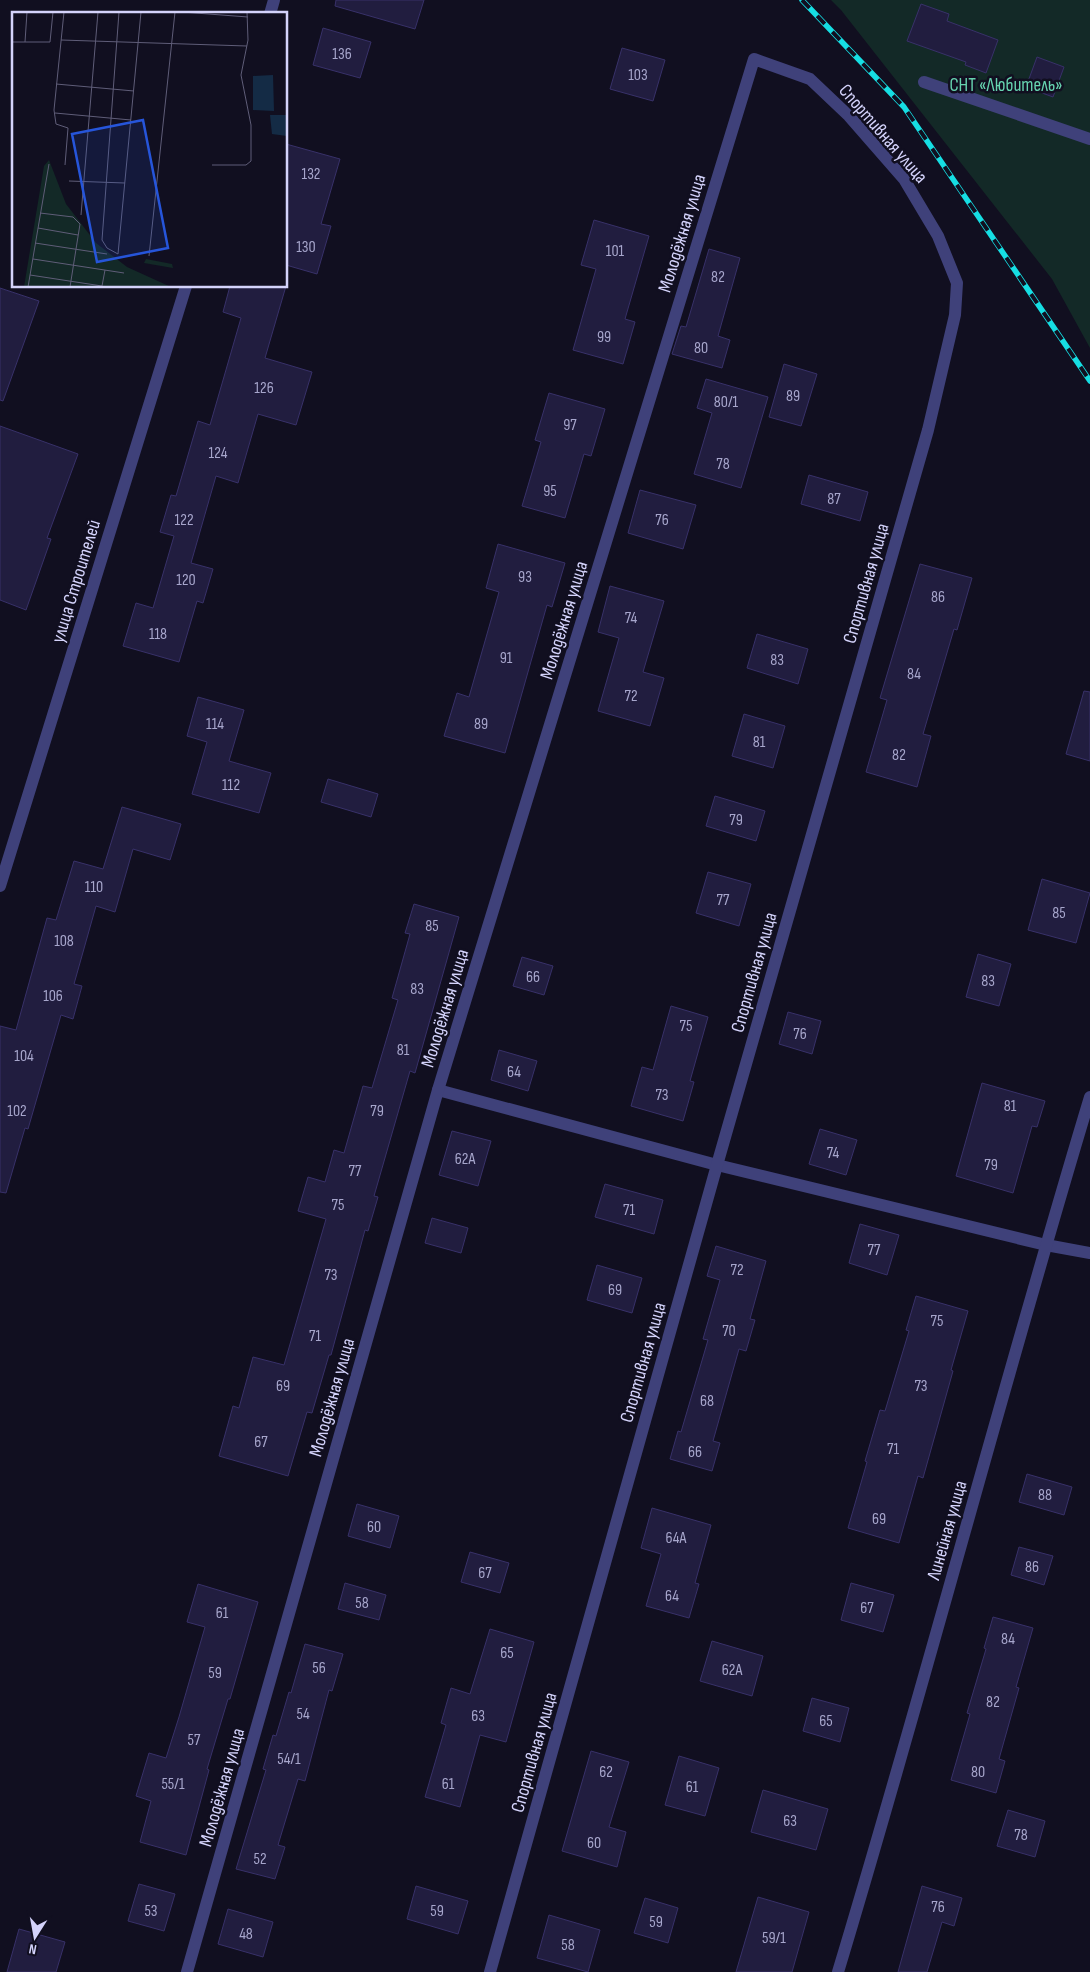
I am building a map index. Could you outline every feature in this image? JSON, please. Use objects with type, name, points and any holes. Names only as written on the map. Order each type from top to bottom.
[{"type":"street","name":"Молодёжная улица","points":[[187,1972],[438,1090],[754,60]]},
{"type":"street","name":"Спортивная улица","points":[[490,1972],[717,1165],[928,430],[955,315],[957,283],[938,236],[904,179],[849,116],[810,79],[754,60]]},
{"type":"street","points":[[924,82],[1090,139]]},
{"type":"street","name":"улица Строителей","points":[[0,886],[185,288]]},
{"type":"street","points":[[438,1090],[717,1165],[1046,1245],[1090,1253]]},
{"type":"street","name":"Линейная улица","points":[[838,1972],[912,1721],[1046,1245],[1090,1097]]},
{"type":"green space","name":"СНТ «Любитель»","points":[[831,0],[1090,0],[1090,348],[1052,279],[841,10]]},
{"type":"building","points":[[336,0],[424,0],[415,29],[335,6]]},
{"type":"building","points":[[921,4],[949,14],[947,21],[998,40],[986,73],[965,65],[966,62],[907,41]]},
{"type":"building","points":[[323,28],[371,42],[360,78],[313,65]]},
{"type":"building","points":[[622,48],[665,60],[653,101],[610,89]]},
{"type":"building","points":[[1037,57],[1064,67],[1053,97],[1026,87]]},
{"type":"building","points":[[288,145],[340,159],[321,224],[331,226],[317,274],[288,266]]},
{"type":"building","points":[[594,220],[649,236],[625,319],[635,322],[623,364],[573,350],[596,269],[581,265]]},
{"type":"building","points":[[709,249],[740,258],[718,336],[730,340],[722,368],[672,354],[681,326],[686,327]]},
{"type":"building","points":[[0,288],[39,301],[3,401],[0,400]]},
{"type":"building","points":[[229,288],[285,288],[265,358],[312,372],[296,425],[258,414],[238,483],[216,476],[191,563],[213,569],[203,603],[197,601],[179,662],[123,646],[136,603],[153,608],[174,536],[160,532],[171,495],[176,496],[198,421],[210,425],[241,318],[223,312]]},
{"type":"building","points":[[784,364],[817,374],[801,426],[769,417]]},
{"type":"building","points":[[706,379],[768,397],[741,488],[694,474],[712,413],[697,408]]},
{"type":"building","points":[[549,393],[605,409],[591,456],[584,454],[565,518],[522,506],[541,442],[535,440]]},
{"type":"building","points":[[0,426],[78,454],[47,538],[51,539],[26,610],[0,600]]},
{"type":"building","points":[[809,475],[868,492],[860,521],[801,504]]},
{"type":"building","points":[[640,490],[696,505],[683,549],[628,533]]},
{"type":"building","points":[[498,544],[565,563],[552,607],[547,605],[505,753],[444,736],[457,693],[469,697],[499,592],[486,588]]},
{"type":"building","points":[[920,564],[972,578],[957,630],[954,629],[923,734],[931,736],[917,787],[866,772],[887,700],[880,698]]},
{"type":"building","points":[[610,586],[664,601],[643,672],[664,678],[650,726],[598,711],[619,638],[598,632]]},
{"type":"building","points":[[757,634],[808,649],[798,684],[747,668]]},
{"type":"building","points":[[1084,691],[1090,692],[1090,761],[1066,754]]},
{"type":"building","points":[[198,697],[244,710],[229,761],[271,773],[259,813],[192,794],[207,742],[187,736]]},
{"type":"building","points":[[744,714],[785,726],[773,768],[732,756]]},
{"type":"building","points":[[328,779],[378,794],[371,817],[321,802]]},
{"type":"building","points":[[715,796],[765,811],[756,841],[706,826]]},
{"type":"building","points":[[122,807],[181,824],[170,860],[133,849],[115,912],[96,906],[74,984],[82,986],[73,1019],[61,1015],[28,1129],[25,1128],[6,1193],[0,1192],[0,1026],[16,1030],[47,918],[56,920],[74,861],[103,869]]},
{"type":"building","points":[[708,872],[751,884],[739,926],[696,913]]},
{"type":"building","points":[[1042,879],[1090,893],[1076,943],[1028,930]]},
{"type":"building","points":[[414,904],[459,917],[415,1073],[410,1071],[374,1196],[378,1197],[368,1231],[365,1230],[331,1355],[329,1355],[312,1413],[307,1412],[288,1476],[219,1456],[233,1406],[239,1408],[253,1357],[284,1365],[326,1219],[298,1211],[308,1177],[325,1182],[334,1150],[344,1153],[363,1086],[372,1088],[398,1000],[392,998],[410,934],[405,933]]},
{"type":"building","points":[[978,954],[1011,964],[999,1006],[966,997]]},
{"type":"building","points":[[522,957],[553,966],[544,995],[513,986]]},
{"type":"building","points":[[671,1006],[708,1017],[690,1081],[694,1082],[683,1121],[631,1106],[642,1067],[653,1070]]},
{"type":"building","points":[[788,1012],[821,1021],[812,1054],[779,1044]]},
{"type":"building","points":[[499,1050],[537,1061],[528,1091],[491,1080]]},
{"type":"building","points":[[982,1083],[1045,1101],[1037,1127],[1032,1126],[1013,1193],[956,1176]]},
{"type":"building","points":[[820,1129],[857,1140],[846,1175],[809,1164]]},
{"type":"building","points":[[452,1131],[491,1141],[478,1186],[439,1175]]},
{"type":"building","points":[[605,1184],[663,1200],[654,1234],[595,1217]]},
{"type":"building","points":[[432,1218],[468,1228],[461,1253],[425,1243]]},
{"type":"building","points":[[860,1224],[899,1235],[887,1275],[849,1263]]},
{"type":"building","points":[[716,1246],[766,1261],[750,1319],[755,1320],[746,1351],[739,1349],[713,1441],[720,1443],[712,1471],[670,1459],[678,1431],[681,1432],[708,1340],[703,1339],[720,1280],[707,1276]]},
{"type":"building","points":[[597,1265],[642,1278],[632,1313],[587,1300]]},
{"type":"building","points":[[916,1296],[968,1311],[923,1478],[918,1476],[899,1543],[848,1528],[880,1410],[885,1411],[909,1331],[906,1330]]},
{"type":"building","points":[[1027,1474],[1072,1487],[1064,1515],[1019,1502]]},
{"type":"building","points":[[357,1504],[399,1516],[390,1548],[348,1536]]},
{"type":"building","points":[[652,1508],[711,1525],[695,1583],[699,1584],[689,1618],[646,1606],[661,1554],[641,1548]]},
{"type":"building","points":[[1019,1547],[1053,1556],[1044,1585],[1011,1575]]},
{"type":"building","points":[[470,1552],[509,1563],[500,1593],[461,1582]]},
{"type":"building","points":[[345,1583],[386,1595],[379,1620],[338,1609]]},
{"type":"building","points":[[851,1583],[894,1595],[883,1632],[841,1620]]},
{"type":"building","points":[[198,1584],[258,1602],[230,1699],[228,1699],[207,1769],[209,1770],[186,1855],[140,1842],[151,1801],[136,1796],[149,1753],[166,1758],[179,1717],[205,1627],[187,1622]]},
{"type":"building","points":[[993,1617],[1033,1628],[1016,1687],[1019,1688],[999,1759],[1005,1761],[996,1793],[951,1780],[970,1714],[967,1713],[986,1649],[984,1648]]},
{"type":"building","points":[[490,1629],[534,1642],[506,1742],[480,1735],[460,1807],[425,1797],[446,1725],[441,1723],[451,1688],[470,1694]]},
{"type":"building","points":[[712,1641],[763,1656],[752,1696],[700,1681]]},
{"type":"building","points":[[305,1644],[343,1654],[332,1691],[329,1690],[305,1781],[298,1779],[278,1845],[285,1847],[275,1879],[236,1869],[266,1770],[263,1769],[273,1735],[276,1736]]},
{"type":"building","points":[[812,1698],[849,1708],[840,1742],[803,1731]]},
{"type":"building","points":[[591,1751],[629,1762],[609,1827],[626,1832],[617,1867],[562,1851]]},
{"type":"building","points":[[679,1756],[719,1768],[705,1816],[665,1805]]},
{"type":"building","points":[[763,1790],[828,1809],[816,1850],[751,1832]]},
{"type":"building","points":[[1008,1810],[1045,1821],[1035,1857],[997,1846]]},
{"type":"building","points":[[139,1884],[175,1894],[164,1931],[128,1921]]},
{"type":"building","points":[[416,1886],[468,1901],[458,1934],[407,1919]]},
{"type":"building","points":[[922,1886],[962,1898],[954,1926],[942,1922],[927,1972],[898,1972]]},
{"type":"building","points":[[758,1897],[809,1912],[792,1972],[736,1972]]},
{"type":"building","points":[[645,1898],[678,1908],[668,1943],[634,1933]]},
{"type":"building","points":[[228,1909],[273,1922],[263,1957],[218,1944]]},
{"type":"building","points":[[549,1915],[600,1930],[588,1972],[537,1958]]},
{"type":"building","points":[[19,1929],[65,1942],[56,1972],[7,1972]]},
{"type":"railway","points":[[802,0],[904,107],[1090,381]]}]
